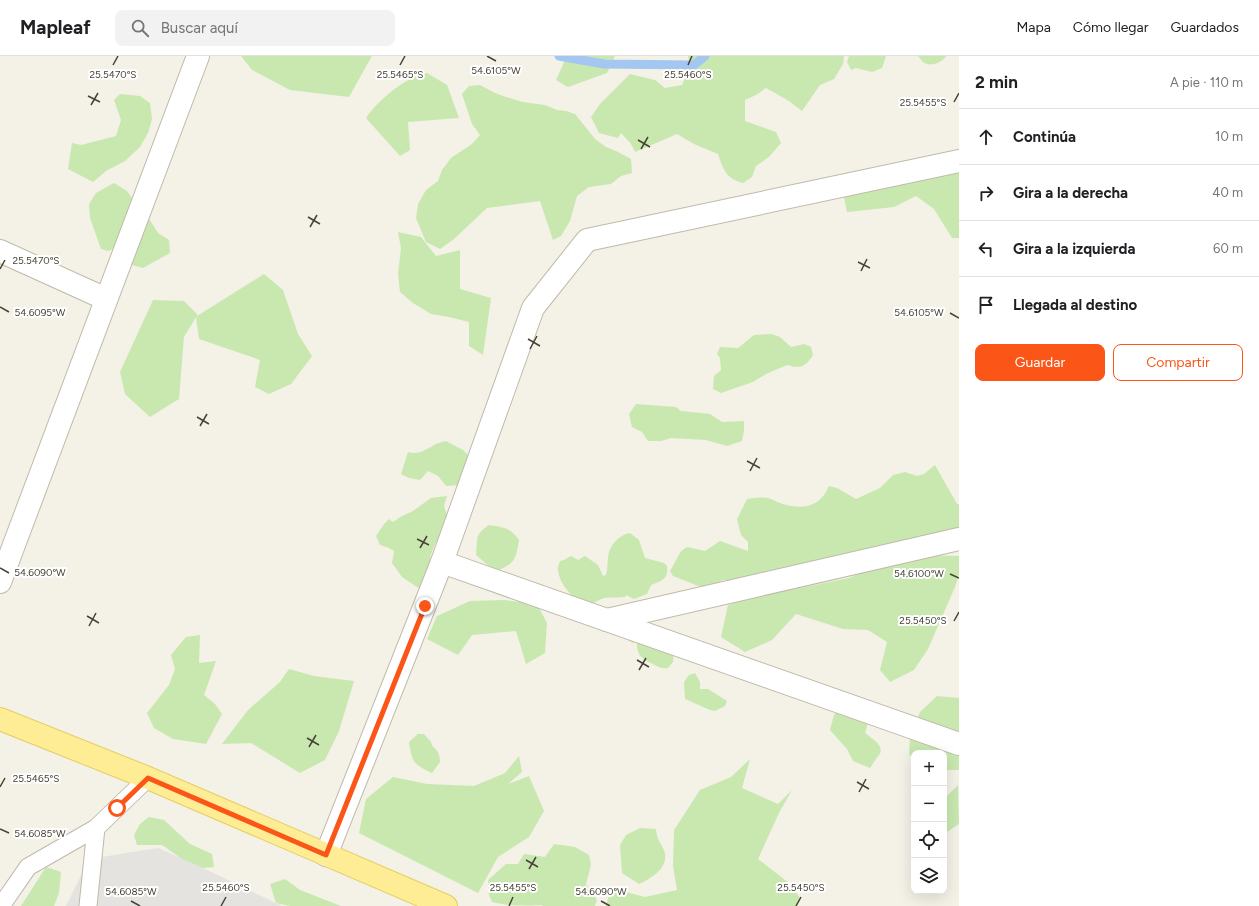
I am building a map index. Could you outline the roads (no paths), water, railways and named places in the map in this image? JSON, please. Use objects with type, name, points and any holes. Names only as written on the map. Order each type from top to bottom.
[{"type":"main road","points":[[0,719],[148,778],[446,906]]},
{"type":"street","points":[[0,582],[198,56]]},
{"type":"street","points":[[326,855],[442,562],[533,308],[587,240],[959,161]]},
{"type":"street","points":[[0,251],[106,299]]},
{"type":"street","points":[[607,620],[959,540]]},
{"type":"street","points":[[442,562],[959,744]]},
{"type":"lane","points":[[1,906],[28,867],[96,828],[148,778]]},
{"type":"lane","points":[[88,906],[96,828]]},
{"type":"waterway","points":[[559,56],[604,64],[694,65],[705,56]]}]
